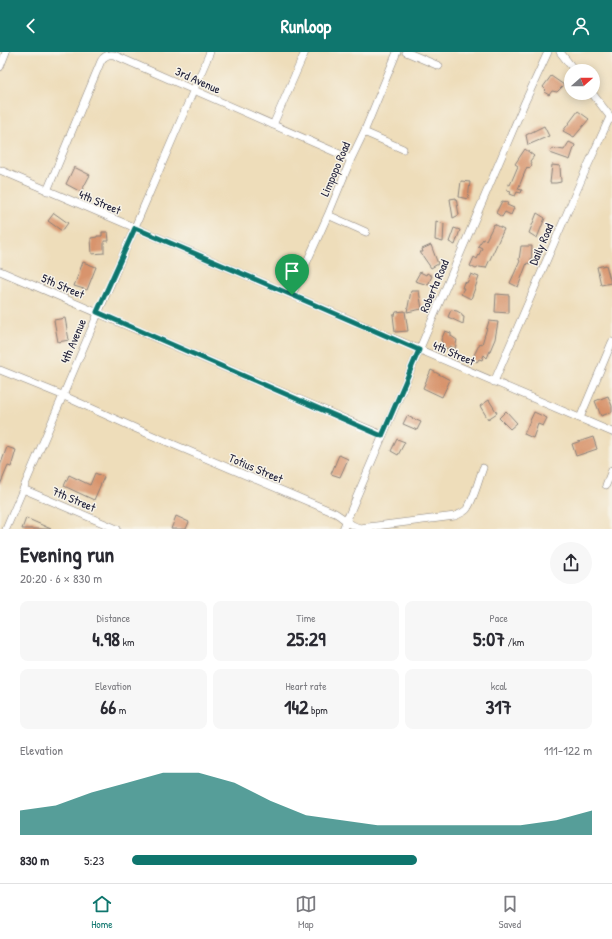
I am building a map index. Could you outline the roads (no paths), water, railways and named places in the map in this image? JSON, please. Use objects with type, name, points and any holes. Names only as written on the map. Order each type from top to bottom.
[{"type":"street","points":[[0,66],[6,52]]},
{"type":"street","name":"4th Avenue","points":[[6,529],[97,312],[135,228],[210,52]]},
{"type":"street","points":[[273,125],[305,52]]},
{"type":"street","name":"Limpopo Road","points":[[292,295],[351,158],[364,132],[397,52]]},
{"type":"street","points":[[406,52],[439,66]]},
{"type":"street","name":"Roberta Road","points":[[343,529],[524,104],[548,52]]},
{"type":"street","points":[[560,52],[569,64]]},
{"type":"street","name":"3rd Avenue","points":[[47,191],[101,61],[110,54],[351,158]]},
{"type":"street","points":[[597,100],[611,118]]},
{"type":"street","name":"Daily Road","points":[[494,382],[582,176],[611,118]]},
{"type":"street","points":[[364,132],[403,149]]},
{"type":"street","name":"4th Street","points":[[0,170],[612,432]]},
{"type":"street","points":[[328,214],[366,232]]},
{"type":"street","name":"5th Street","points":[[0,271],[382,436]]},
{"type":"street","points":[[580,418],[612,342]]},
{"type":"street","name":"Totius Street","points":[[0,370],[62,395],[137,429],[342,516],[352,525],[360,528],[455,516],[467,509],[471,503],[483,468]]},
{"type":"street","points":[[606,485],[612,470]]},
{"type":"street","name":"7th Street","points":[[23,489],[117,529]]}]
